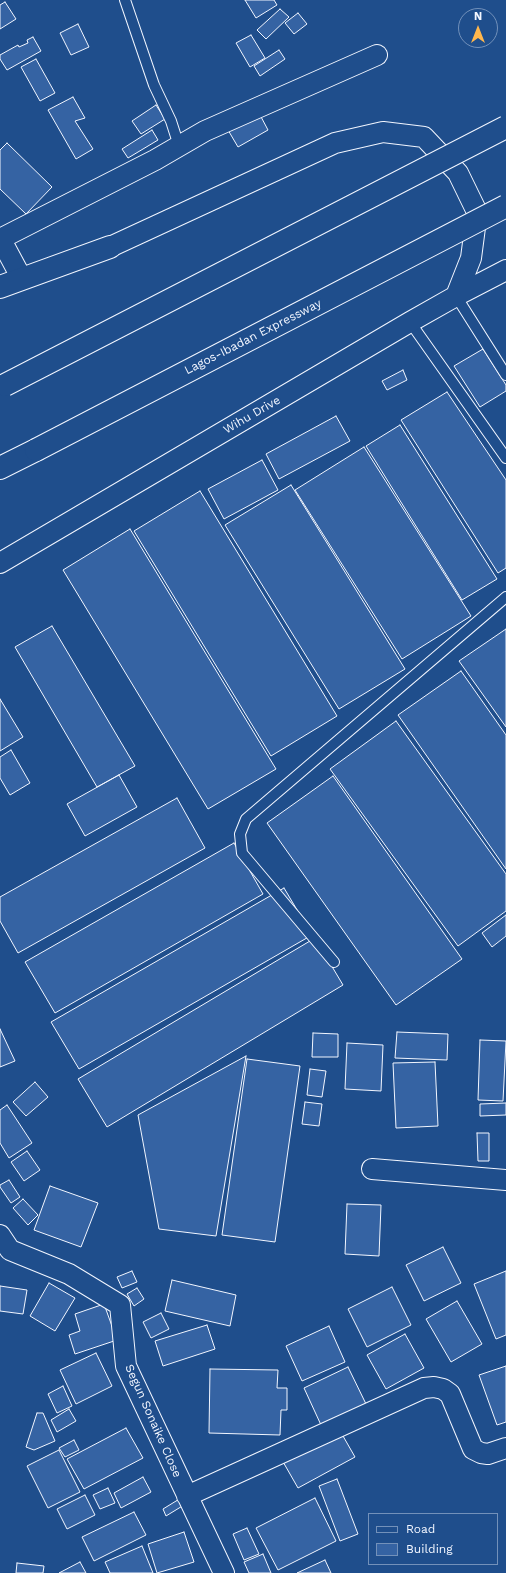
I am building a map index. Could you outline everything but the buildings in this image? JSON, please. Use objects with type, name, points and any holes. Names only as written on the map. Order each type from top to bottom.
[{"type":"main road","points":[[3,387],[506,127]]},
{"type":"main road","name":"Lagos-Ibadan Expressway","points":[[0,468],[506,206]]},
{"type":"main road","points":[[0,287],[110,247]]},
{"type":"street","points":[[22,279],[0,239],[205,131],[377,56]]},
{"type":"street","points":[[110,247],[335,143],[383,132],[410,135],[424,137],[458,173],[477,212],[471,258],[456,296]]},
{"type":"street","name":"Wihu Drive","points":[[0,563],[410,322],[506,270]]},
{"type":"street","points":[[372,1168],[506,1180]]},
{"type":"street","name":"Segun Sonaike Close","points":[[0,1236],[10,1250],[69,1274],[120,1305],[126,1366],[224,1573]]},
{"type":"street","points":[[187,1496],[424,1388],[434,1387],[443,1389],[450,1394],[473,1449],[481,1453],[488,1454],[506,1448]]},
{"type":"lane","points":[[125,0],[154,85],[171,121],[179,146]]},
{"type":"lane","points":[[456,296],[506,375]]},
{"type":"lane","points":[[410,322],[506,458]]},
{"type":"lane","points":[[334,962],[242,853],[240,834],[246,819],[506,597]]}]
